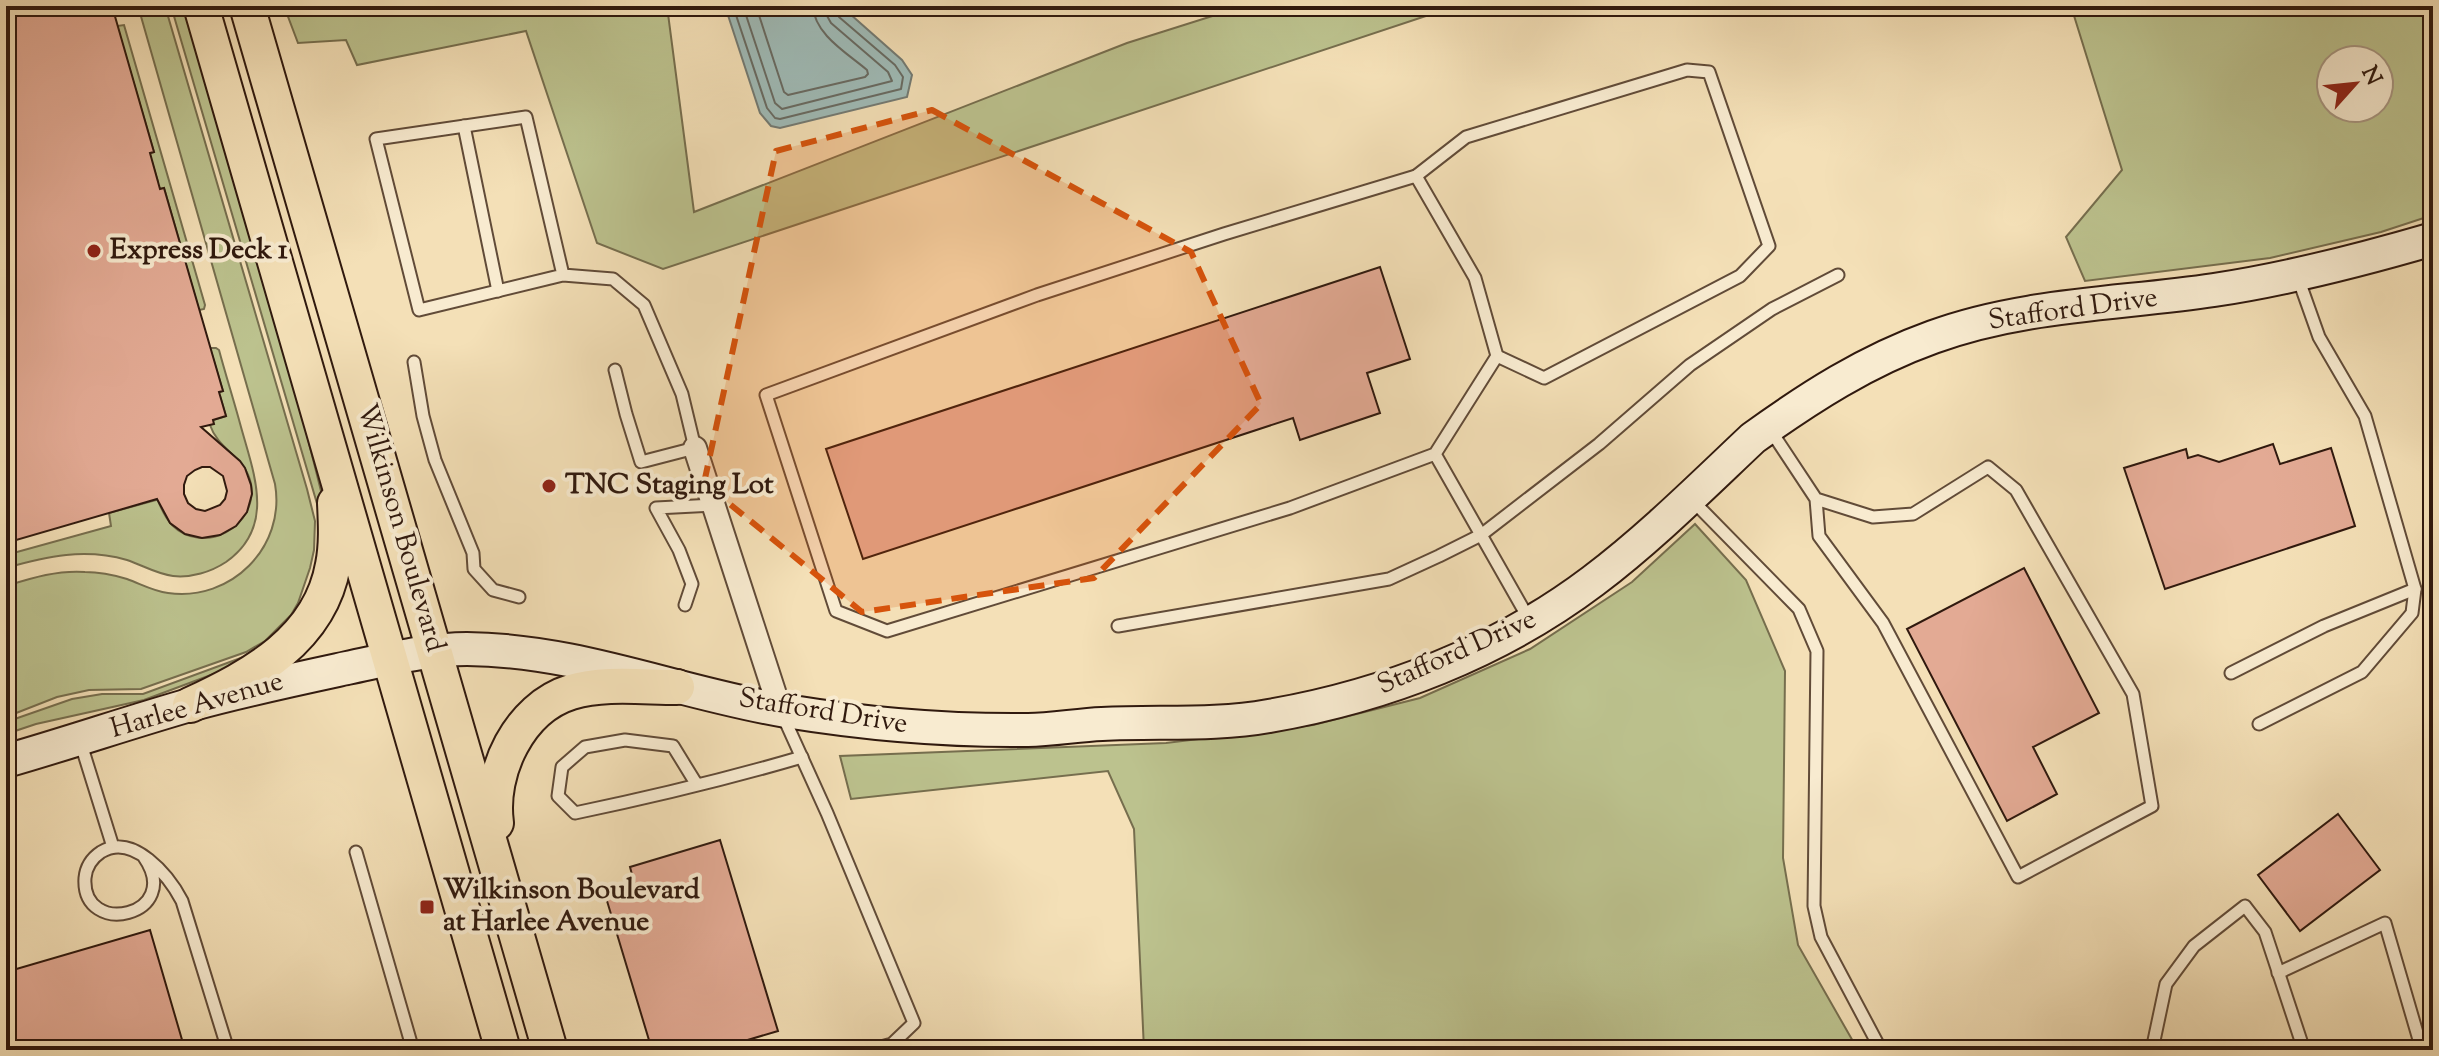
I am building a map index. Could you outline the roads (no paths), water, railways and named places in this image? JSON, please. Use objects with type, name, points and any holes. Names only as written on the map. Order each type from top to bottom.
[{"type":"main road","name":"Wilkinson Boulevard","points":[[201,6],[503,1050]]},
{"type":"main road","name":"Wilkinson Boulevard","points":[[247,6],[550,1050]]},
{"type":"main road","points":[[190,705],[239,682],[262,666],[295,639],[311,619],[326,590],[333,566],[336,532],[330,447]]},
{"type":"main road","points":[[505,891],[495,816],[497,782],[506,754],[525,724],[545,705],[571,692],[608,687],[677,687]]},
{"type":"street","name":"Stafford Drive","points":[[390,659],[468,649],[574,659],[677,687],[780,710],[916,728],[1031,730],[1104,724],[1182,724],[1268,716],[1366,694],[1424,674],[1486,647],[1530,622],[1591,582],[1644,540],[1768,427],[1817,393],[1861,369],[1933,337],[2011,315],[2068,306],[2130,302],[2297,275],[2433,239]]},
{"type":"street","points":[[695,448],[780,710]]},
{"type":"street","name":"Harlee Avenue","points":[[6,761],[190,705],[290,679],[390,659]]},
{"type":"lane","points":[[1416,176],[1475,278],[1497,356],[1435,454],[1290,508],[887,631],[836,611],[766,395],[1037,295],[1416,176],[1466,137],[1687,70],[1709,72],[1769,246],[1740,276],[1544,378],[1497,356]]},
{"type":"lane","points":[[563,275],[526,117],[376,139],[419,310],[563,275],[613,279],[644,305],[682,394],[695,448],[641,462],[615,370]]},
{"type":"lane","points":[[464,126],[498,291]]},
{"type":"lane","points":[[1118,626],[1389,579],[1481,535],[1599,444],[1690,365],[1772,309],[1838,275]]},
{"type":"lane","points":[[2259,724],[2362,672],[2412,613],[2415,589],[2365,416],[2319,337],[2297,275]]},
{"type":"lane","points":[[414,362],[431,446],[473,553],[474,569],[493,590],[519,597]]},
{"type":"lane","points":[[1768,427],[1816,499],[1819,536],[1883,623],[2018,877],[2152,806],[2133,694],[2016,490],[1988,467],[1913,514],[1873,517],[1816,499]]},
{"type":"lane","points":[[1435,454],[1530,622]]},
{"type":"lane","points":[[1689,497],[1799,609],[1817,651],[1814,906],[1821,937],[1881,1050]]},
{"type":"lane","points":[[685,605],[692,584],[679,550],[656,508],[714,505]]},
{"type":"lane","points":[[2231,673],[2324,626],[2415,589]]},
{"type":"lane","points":[[780,710],[914,1023],[892,1044],[870,1050]]},
{"type":"lane","points":[[80,740],[113,847]]},
{"type":"lane","points":[[697,785],[673,746],[625,740],[585,747],[562,767],[558,796],[575,813],[697,785],[802,757]]},
{"type":"lane","points":[[144,857],[153,874],[153,884],[146,902],[131,913],[112,914],[95,905],[86,888],[87,869],[97,855],[113,847],[133,849],[144,857],[173,883],[182,901],[228,1050]]},
{"type":"lane","points":[[356,852],[413,1050]]},
{"type":"lane","points":[[2152,1050],[2166,984],[2194,946],[2245,906],[2265,932],[2304,1050]]},
{"type":"lane","points":[[2278,973],[2385,923],[2422,1050]]},
{"type":"water","points":[[725,6],[841,6],[902,60],[912,75],[907,97],[780,128],[771,126],[760,113]]},
{"type":"place","name":"Express Deck 1","points":[[94,251]]},
{"type":"place","name":"TNC Staging Lot","points":[[549,486]]},
{"type":"place","name":"Wilkinson Boulevard at Harlee Avenue","points":[[427,907]]}]
